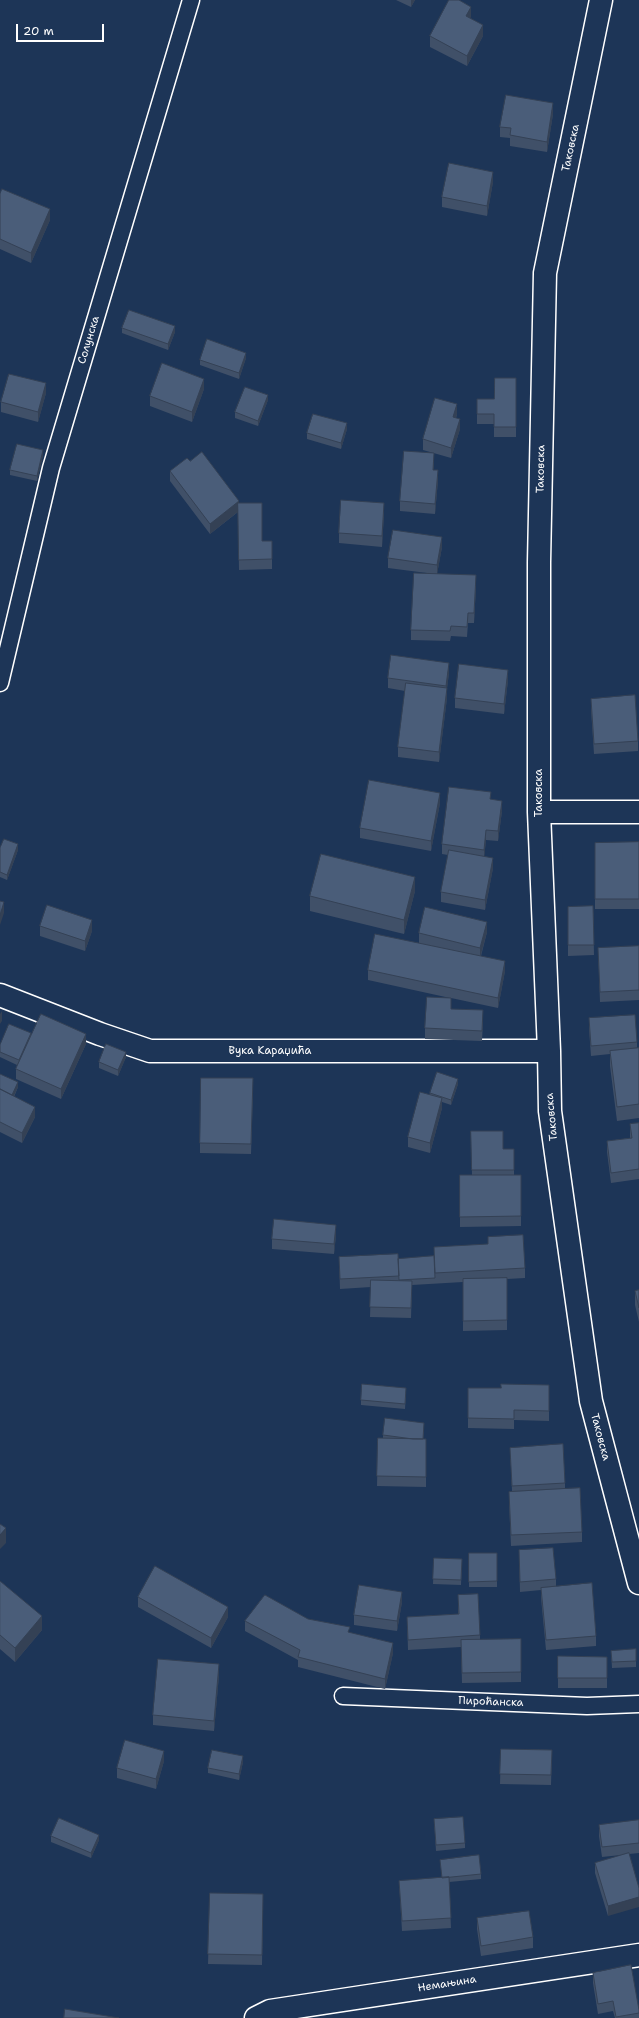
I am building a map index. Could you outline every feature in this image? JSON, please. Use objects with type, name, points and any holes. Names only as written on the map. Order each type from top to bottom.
[{"type":"street","name":"Таковска","points":[[601,0],[545,273],[539,562],[538,812],[549,1050],[550,1111],[591,1401],[639,1583]]},
{"type":"street","points":[[538,812],[639,812]]},
{"type":"street","name":"Вука Караџића","points":[[0,995],[100,1034],[150,1050],[549,1050]]},
{"type":"street","name":"Немањина","points":[[256,2018],[270,2011],[639,1955]]},
{"type":"lane","name":"Солунска","points":[[0,683],[51,468],[191,0]]},
{"type":"lane","name":"Пироћанска","points":[[343,1696],[587,1706],[639,1704]]},
{"type":"building","points":[[449,0],[459,0],[471,7],[466,16],[483,25],[467,56],[430,36]]},
{"type":"building","points":[[506,95],[553,103],[547,142],[510,135],[511,128],[500,127]]},
{"type":"building","points":[[449,163],[493,172],[487,206],[442,197]]},
{"type":"building","points":[[2,189],[50,209],[31,253],[0,239],[0,194]]},
{"type":"building","points":[[129,310],[175,326],[168,344],[122,328]]},
{"type":"building","points":[[207,339],[246,353],[239,373],[200,360]]},
{"type":"building","points":[[162,363],[204,379],[192,412],[150,396]]},
{"type":"building","points":[[9,374],[46,383],[38,412],[1,402]]},
{"type":"building","points":[[495,378],[516,378],[516,427],[494,427],[494,414],[477,414],[477,399],[494,399]]},
{"type":"building","points":[[245,387],[268,395],[258,421],[235,412]]},
{"type":"building","points":[[435,398],[457,404],[453,417],[460,419],[451,448],[423,439]]},
{"type":"building","points":[[313,414],[347,423],[341,443],[307,433]]},
{"type":"building","points":[[17,444],[43,450],[37,476],[10,470]]},
{"type":"building","points":[[404,451],[434,453],[433,470],[438,470],[435,504],[400,501]]},
{"type":"building","points":[[202,452],[239,501],[210,524],[170,471],[187,458],[190,461]]},
{"type":"building","points":[[341,500],[384,503],[382,536],[339,533]]},
{"type":"building","points":[[238,503],[262,503],[262,541],[272,541],[272,559],[239,560]]},
{"type":"building","points":[[393,530],[442,537],[437,565],[388,558]]},
{"type":"building","points":[[414,573],[476,575],[474,613],[468,613],[467,627],[451,626],[450,631],[411,630]]},
{"type":"building","points":[[391,655],[449,663],[446,686],[388,678]]},
{"type":"building","points":[[459,664],[508,670],[504,704],[455,698]]},
{"type":"building","points":[[406,683],[447,688],[439,752],[398,747]]},
{"type":"building","points":[[635,695],[638,741],[594,744],[591,699]]},
{"type":"building","points":[[369,780],[440,793],[431,841],[360,828]]},
{"type":"building","points":[[449,787],[491,792],[490,799],[502,801],[498,831],[486,830],[484,850],[442,844]]},
{"type":"building","points":[[4,839],[18,844],[7,875],[0,872],[0,848]]},
{"type":"building","points":[[639,842],[639,899],[595,899],[595,843]]},
{"type":"building","points":[[449,850],[493,858],[485,900],[441,892]]},
{"type":"building","points":[[321,854],[415,877],[404,920],[310,896]]},
{"type":"building","points":[[0,901],[4,902],[0,915]]},
{"type":"building","points":[[47,905],[92,920],[85,941],[40,926]]},
{"type":"building","points":[[593,906],[594,945],[568,945],[568,907]]},
{"type":"building","points":[[425,907],[487,922],[480,948],[419,933]]},
{"type":"building","points":[[375,934],[505,961],[498,998],[368,970]]},
{"type":"building","points":[[639,946],[639,990],[600,992],[598,948]]},
{"type":"building","points":[[427,997],[451,998],[451,1009],[483,1010],[482,1031],[425,1028]]},
{"type":"building","points":[[41,1014],[86,1034],[61,1089],[16,1069]]},
{"type":"building","points":[[635,1015],[637,1042],[591,1046],[589,1018]]},
{"type":"building","points":[[9,1024],[31,1033],[19,1060],[0,1052],[0,1045]]},
{"type":"building","points":[[106,1044],[126,1052],[118,1070],[99,1062]]},
{"type":"building","points":[[639,1048],[639,1104],[617,1107],[610,1051]]},
{"type":"building","points":[[437,1072],[458,1079],[451,1100],[430,1093]]},
{"type":"building","points":[[0,1074],[18,1082],[12,1095],[0,1089]]},
{"type":"building","points":[[201,1078],[253,1078],[251,1144],[200,1143]]},
{"type":"building","points":[[0,1089],[35,1107],[22,1133],[0,1122]]},
{"type":"building","points":[[420,1092],[442,1098],[430,1143],[408,1137]]},
{"type":"building","points":[[639,1123],[639,1169],[611,1173],[607,1141],[632,1138],[630,1124]]},
{"type":"building","points":[[471,1131],[503,1131],[503,1149],[514,1149],[514,1170],[472,1170]]},
{"type":"building","points":[[460,1175],[521,1175],[521,1216],[460,1217]]},
{"type":"building","points":[[274,1219],[336,1225],[334,1244],[272,1239]]},
{"type":"building","points":[[523,1235],[525,1268],[435,1273],[434,1247],[488,1244],[488,1237]]},
{"type":"building","points":[[398,1254],[399,1276],[340,1279],[339,1257]]},
{"type":"building","points":[[434,1256],[435,1278],[399,1280],[398,1259]]},
{"type":"building","points":[[507,1278],[507,1320],[463,1321],[463,1279]]},
{"type":"building","points":[[371,1280],[412,1281],[411,1308],[370,1307]]},
{"type":"building","points":[[639,1290],[639,1308],[635,1291]]},
{"type":"building","points":[[362,1384],[406,1388],[405,1404],[361,1400]]},
{"type":"building","points":[[501,1384],[549,1385],[549,1411],[514,1410],[514,1419],[468,1418],[468,1388],[501,1388]]},
{"type":"building","points":[[385,1418],[424,1423],[423,1439],[383,1435]]},
{"type":"building","points":[[378,1438],[426,1439],[426,1477],[377,1476]]},
{"type":"building","points":[[563,1444],[565,1483],[512,1486],[510,1448]]},
{"type":"building","points":[[580,1488],[582,1532],[511,1535],[509,1492]]},
{"type":"building","points":[[0,1524],[6,1528],[0,1535]]},
{"type":"building","points":[[553,1548],[556,1579],[520,1582],[519,1550]]},
{"type":"building","points":[[469,1553],[497,1553],[497,1581],[469,1582]]},
{"type":"building","points":[[434,1558],[462,1559],[461,1580],[433,1579]]},
{"type":"building","points":[[155,1566],[228,1607],[211,1638],[138,1597]]},
{"type":"building","points":[[0,1581],[42,1616],[15,1648],[0,1635]]},
{"type":"building","points":[[592,1583],[596,1636],[546,1640],[541,1588]]},
{"type":"building","points":[[359,1585],[402,1592],[397,1621],[354,1615]]},
{"type":"building","points":[[478,1594],[480,1635],[408,1640],[407,1617],[459,1614],[458,1595]]},
{"type":"building","points":[[265,1595],[308,1619],[350,1627],[348,1632],[393,1643],[385,1679],[298,1657],[300,1650],[245,1621]]},
{"type":"building","points":[[521,1639],[521,1672],[462,1673],[461,1640]]},
{"type":"building","points":[[636,1649],[636,1661],[612,1662],[611,1651]]},
{"type":"building","points":[[558,1656],[607,1657],[607,1678],[558,1678]]},
{"type":"building","points":[[158,1659],[219,1664],[214,1721],[153,1715]]},
{"type":"building","points":[[125,1740],[164,1751],[156,1779],[117,1768]]},
{"type":"building","points":[[501,1749],[552,1750],[551,1775],[500,1774]]},
{"type":"building","points":[[212,1750],[243,1756],[239,1774],[208,1768]]},
{"type":"building","points":[[463,1817],[465,1843],[436,1845],[434,1819]]},
{"type":"building","points":[[59,1818],[99,1835],[91,1853],[51,1836]]},
{"type":"building","points":[[639,1820],[639,1843],[602,1847],[599,1825]]},
{"type":"building","points":[[629,1853],[639,1888],[639,1897],[608,1906],[595,1863]]},
{"type":"building","points":[[479,1855],[481,1874],[442,1878],[440,1860]]},
{"type":"building","points":[[449,1877],[451,1918],[402,1921],[399,1881]]},
{"type":"building","points":[[210,1893],[263,1894],[262,1955],[208,1954]]},
{"type":"building","points":[[529,1911],[533,1937],[481,1946],[477,1918]]},
{"type":"building","points":[[631,1965],[639,2013],[616,2017],[613,2001],[598,2004],[593,1973]]},
{"type":"building","points":[[65,2009],[119,2018],[64,2018]]}]
